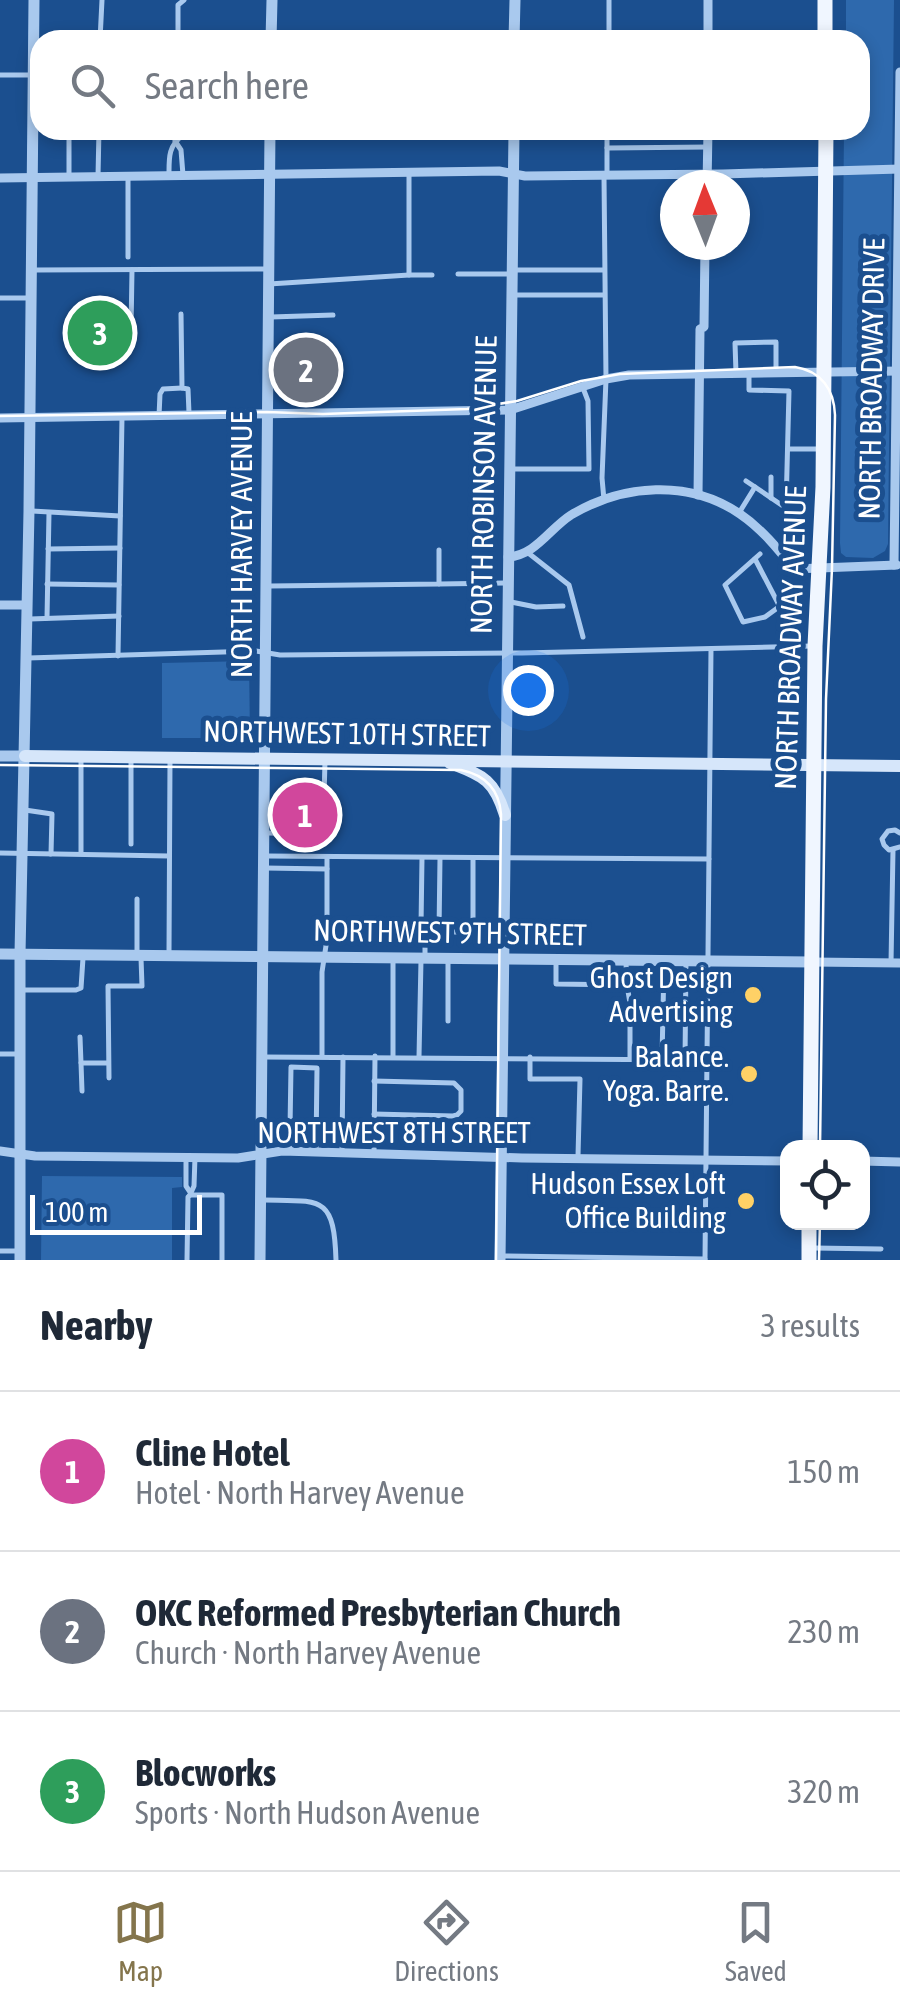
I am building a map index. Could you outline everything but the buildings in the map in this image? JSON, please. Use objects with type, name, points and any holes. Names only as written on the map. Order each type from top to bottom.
[{"type":"main road","points":[[825,0],[825,30]]},
{"type":"main road","name":"NORTH BROADWAY AVENUE","points":[[810,1140],[814,646],[824,449],[826,140]]},
{"type":"main road","name":"NORTHWEST 10TH STREET","points":[[25,756],[900,766]]},
{"type":"main road","points":[[443,760],[489,782],[505,815]]},
{"type":"street","points":[[34,0],[35,30]]},
{"type":"street","points":[[271,30],[272,0]]},
{"type":"street","points":[[514,30],[515,0]]},
{"type":"street","points":[[708,0],[708,30]]},
{"type":"street","name":"NORTH BROADWAY DRIVE","points":[[897,565],[900,72]]},
{"type":"street","points":[[20,1255],[20,954],[34,140]]},
{"type":"street","name":"NORTH HARVEY AVENUE","points":[[260,1260],[270,140]]},
{"type":"street","name":"NORTH ROBINSON AVENUE","points":[[500,1258],[514,140]]},
{"type":"street","points":[[707,170],[708,140]]},
{"type":"street","points":[[750,176],[900,169]]},
{"type":"street","points":[[0,178],[499,171],[525,176],[660,177]]},
{"type":"street","points":[[698,495],[704,260]]},
{"type":"street","points":[[0,418],[510,410],[606,380],[652,374],[898,371]]},
{"type":"street","points":[[508,557],[528,552],[570,516],[604,500],[663,489],[698,495],[739,513],[768,538],[794,569],[897,565]]},
{"type":"street","points":[[0,605],[27,605]]},
{"type":"street","name":"NORTHWEST 10TH STREET","points":[[0,756],[25,756]]},
{"type":"street","name":"NORTHWEST 9TH STREET","points":[[0,954],[896,963]]},
{"type":"street","name":"NORTHWEST 8TH STREET","points":[[0,1151],[35,1156],[238,1158],[290,1152],[780,1161]]},
{"type":"street","points":[[870,1162],[900,1162]]},
{"type":"lane","points":[[100,30],[102,0]]},
{"type":"lane","points":[[178,30],[178,4],[184,0]]},
{"type":"lane","points":[[608,30],[609,0]]},
{"type":"lane","points":[[0,75],[30,78]]},
{"type":"lane","points":[[69,140],[69,177]]},
{"type":"lane","points":[[98,140],[98,176]]},
{"type":"lane","points":[[604,500],[608,140]]},
{"type":"lane","points":[[168,175],[169,151],[175,141],[182,150],[182,175]]},
{"type":"lane","points":[[608,148],[708,147]]},
{"type":"lane","points":[[409,172],[409,275]]},
{"type":"lane","points":[[128,176],[128,257]]},
{"type":"lane","points":[[32,270],[269,269]]},
{"type":"lane","points":[[131,330],[132,270]]},
{"type":"lane","points":[[458,274],[605,270]]},
{"type":"lane","points":[[269,284],[432,275]]},
{"type":"lane","points":[[512,295],[605,295]]},
{"type":"lane","points":[[0,298],[31,298]]},
{"type":"lane","points":[[181,314],[182,388]]},
{"type":"lane","points":[[268,316],[333,315]]},
{"type":"lane","points":[[736,374],[735,342],[776,342],[776,373]]},
{"type":"lane","points":[[746,480],[786,508],[789,391],[772,394],[749,390],[749,373]]},
{"type":"lane","points":[[583,387],[588,401],[589,469]]},
{"type":"lane","points":[[159,416],[160,394],[164,389],[182,388],[188,390],[189,416]]},
{"type":"lane","points":[[118,656],[122,417]]},
{"type":"lane","points":[[788,449],[824,449]]},
{"type":"lane","points":[[510,470],[589,469],[602,478]]},
{"type":"lane","points":[[771,478],[771,498]]},
{"type":"lane","points":[[739,513],[755,488]]},
{"type":"lane","points":[[30,511],[120,516]]},
{"type":"lane","points":[[47,618],[49,513]]},
{"type":"lane","points":[[48,549],[120,548]]},
{"type":"lane","points":[[439,550],[440,584]]},
{"type":"lane","points":[[528,552],[570,584],[583,637]]},
{"type":"lane","points":[[780,607],[757,557],[724,585],[742,622],[765,617],[780,607],[787,601]]},
{"type":"lane","points":[[266,586],[508,583]]},
{"type":"lane","points":[[47,584],[119,585]]},
{"type":"lane","points":[[508,601],[536,607],[563,606]]},
{"type":"lane","points":[[27,619],[118,616]]},
{"type":"lane","points":[[655,640],[656,650]]},
{"type":"lane","points":[[27,658],[814,646]]},
{"type":"lane","points":[[500,1258],[704,1260],[711,649]]},
{"type":"lane","points":[[80,756],[80,854]]},
{"type":"lane","points":[[131,756],[131,844]]},
{"type":"lane","points":[[169,955],[170,757]]},
{"type":"lane","points":[[264,833],[323,834],[325,758]]},
{"type":"lane","points":[[23,810],[52,814],[51,854]]},
{"type":"lane","points":[[896,963],[896,849],[884,846],[883,836],[892,830],[900,833]]},
{"type":"lane","points":[[0,853],[169,856]]},
{"type":"lane","points":[[264,862],[327,857],[708,859]]},
{"type":"lane","points":[[322,1056],[322,972],[328,939],[327,857]]},
{"type":"lane","points":[[419,1057],[425,932],[421,926],[422,858]]},
{"type":"lane","points":[[440,858],[440,932]]},
{"type":"lane","points":[[425,932],[473,932],[473,858]]},
{"type":"lane","points":[[264,862],[327,868]]},
{"type":"lane","points":[[109,1078],[108,986],[142,986],[136,898]]},
{"type":"lane","points":[[20,990],[81,988],[83,954]]},
{"type":"lane","points":[[392,1056],[393,957]]},
{"type":"lane","points":[[448,958],[448,1021]]},
{"type":"lane","points":[[556,960],[556,984],[626,984]]},
{"type":"lane","points":[[626,960],[630,1059]]},
{"type":"lane","points":[[662,1059],[665,960]]},
{"type":"lane","points":[[685,1060],[686,960]]},
{"type":"lane","points":[[80,1037],[82,1091]]},
{"type":"lane","points":[[0,1054],[19,1054]]},
{"type":"lane","points":[[342,1154],[343,1056]]},
{"type":"lane","points":[[374,1056],[374,1154]]},
{"type":"lane","points":[[262,1057],[706,1060]]},
{"type":"lane","points":[[530,1057],[530,1079],[580,1079],[578,1159]]},
{"type":"lane","points":[[81,1064],[108,1063]]},
{"type":"lane","points":[[290,1152],[291,1067],[317,1068],[316,1153]]},
{"type":"lane","points":[[374,1081],[454,1083],[461,1090],[461,1111],[457,1115],[374,1114]]},
{"type":"lane","points":[[290,1128],[316,1132]]},
{"type":"lane","points":[[188,1260],[188,1197],[194,1186],[190,1157]]},
{"type":"lane","points":[[190,1193],[222,1195],[222,1260]]},
{"type":"lane","points":[[260,1200],[313,1201],[327,1211],[335,1229],[336,1260]]},
{"type":"lane","points":[[809,1254],[881,1249]]},
{"type":"lane","points":[[0,1250],[20,1255]]},
{"type":"shaded area","points":[[846,0],[894,0],[888,544],[885,551],[873,558],[846,557],[841,553],[840,543],[844,140],[870,140],[870,30],[846,30]]},
{"type":"shaded area","points":[[249,661],[250,738],[162,738],[162,663]]},
{"type":"shaded area","points":[[42,1176],[182,1177],[182,1187],[172,1188],[172,1260],[41,1260]]},
{"type":"tram line","points":[[0,416],[467,409],[517,401],[581,381],[620,374],[795,367],[819,377],[829,389],[835,415],[826,699],[820,1140]]},
{"type":"tram line","points":[[0,765],[461,770],[489,784],[501,814],[496,1260]]},
{"type":"tram line","points":[[819,1260],[820,1230]]},
{"type":"place","name":"Blocworks","points":[[100,333]]},
{"type":"place","name":"OKC Reformed Presbyterian Church","points":[[306,370]]},
{"type":"place","name":"Cline Hotel","points":[[305,815]]},
{"type":"place","name":"Ghost Design Advertising","points":[[753,995]]},
{"type":"place","name":"Balance. Yoga. Barre.","points":[[749,1074]]},
{"type":"place","name":"Hudson Essex Loft Office Building","points":[[746,1201]]}]
